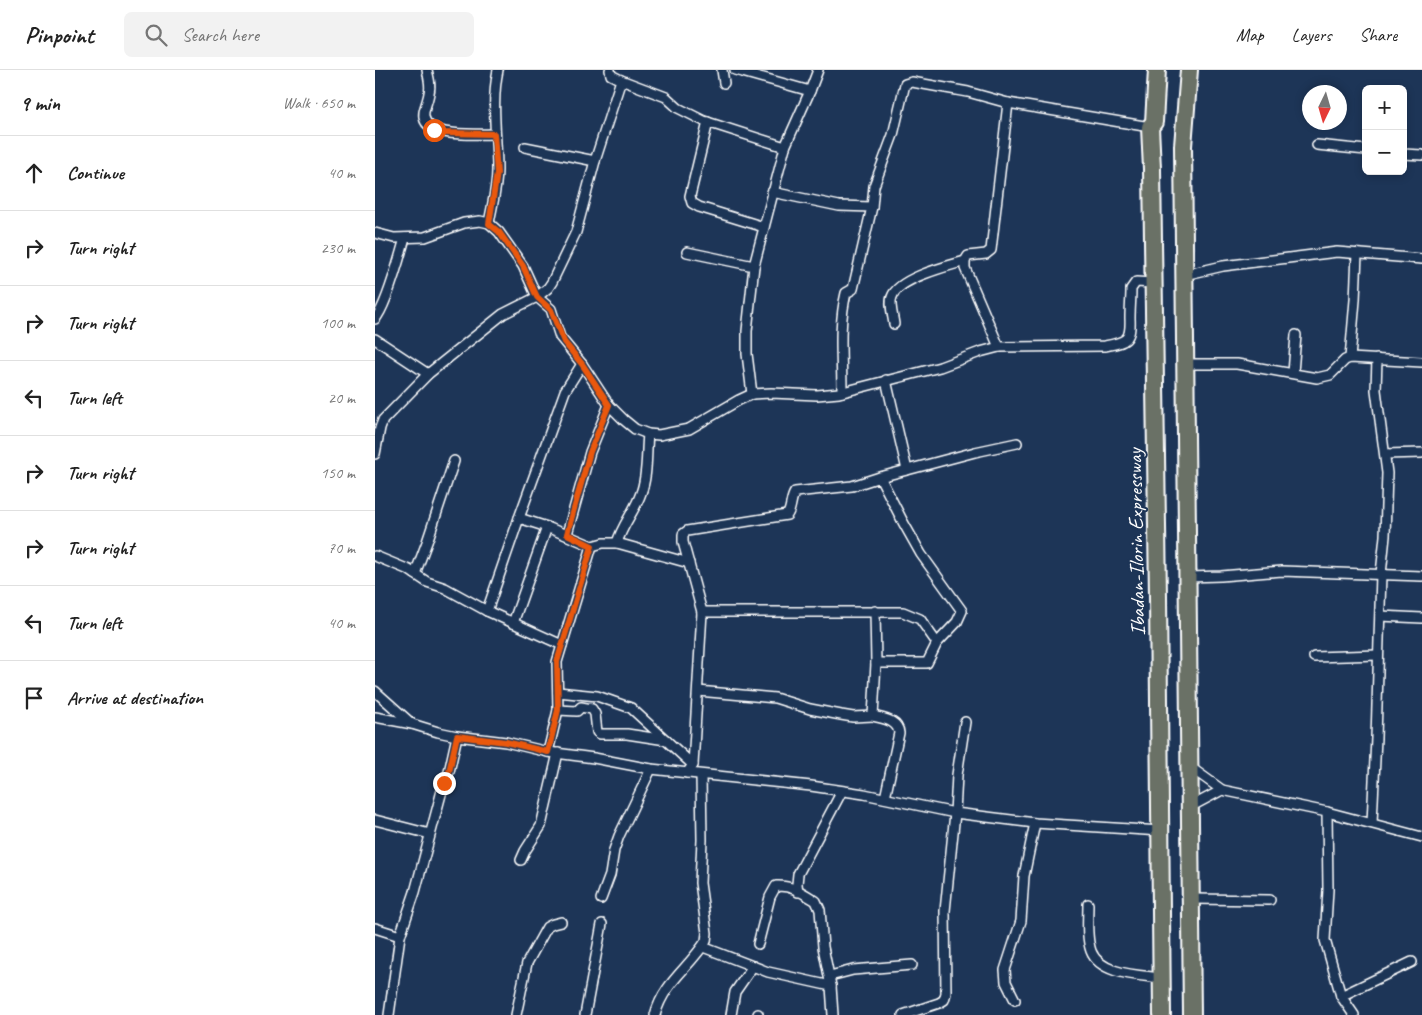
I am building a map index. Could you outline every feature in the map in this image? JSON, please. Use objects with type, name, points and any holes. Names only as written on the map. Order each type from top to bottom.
[{"type":"highway","name":"Ibadan-Ilorin Expressway","points":[[1157,70],[1153,122],[1150,127],[1162,1015]]},
{"type":"highway","points":[[1189,70],[1183,146],[1189,577],[1192,1015]]},
{"type":"street","points":[[427,70],[429,93],[423,114],[428,125],[434,130],[445,133],[494,134]]},
{"type":"street","points":[[489,224],[497,173],[494,134],[495,81],[498,70]]},
{"type":"street","points":[[610,70],[611,75],[666,98],[678,108],[708,122],[785,147]]},
{"type":"street","points":[[723,70],[724,83]]},
{"type":"street","points":[[735,70],[810,91]]},
{"type":"street","points":[[752,394],[747,354],[747,331],[754,266],[785,147],[818,70]]},
{"type":"street","points":[[375,454],[377,427],[429,374],[503,314],[537,297],[552,282],[576,232],[595,161],[621,80]]},
{"type":"street","points":[[842,392],[840,339],[842,309],[846,293],[853,289],[872,207],[874,186],[893,135],[903,87],[907,82],[968,92],[1008,103],[1150,127]]},
{"type":"street","points":[[999,347],[965,268],[965,261],[967,256],[986,254],[991,250],[1008,103]]},
{"type":"street","points":[[708,122],[690,196],[692,203],[699,207],[764,227]]},
{"type":"street","points":[[1317,145],[1362,150]]},
{"type":"street","points":[[525,146],[595,161]]},
{"type":"street","points":[[1407,154],[1422,155]]},
{"type":"street","points":[[772,192],[839,206],[872,207]]},
{"type":"street","points":[[375,233],[385,237],[425,237],[464,222],[480,221],[489,224],[499,232],[523,266],[537,297],[551,310],[561,337],[582,364],[609,405],[635,429],[648,434],[659,435],[689,429],[752,394],[817,395],[842,392],[941,367],[999,347],[1105,346],[1120,343],[1127,338],[1131,331],[1132,286],[1135,282],[1153,283]]},
{"type":"street","points":[[375,320],[379,316],[405,238]]},
{"type":"street","points":[[1184,275],[1223,266],[1348,251],[1357,254],[1422,259]]},
{"type":"street","points":[[687,252],[754,266]]},
{"type":"street","points":[[1350,358],[1357,254]]},
{"type":"street","points":[[894,324],[891,297],[895,291],[925,273],[965,261]]},
{"type":"street","points":[[1293,373],[1296,335]]},
{"type":"street","points":[[375,339],[429,374]]},
{"type":"street","points":[[1185,364],[1237,364],[1317,378],[1330,375],[1345,360],[1350,358],[1422,362]]},
{"type":"street","points":[[1372,823],[1381,574],[1385,536],[1387,473],[1377,390],[1377,359]]},
{"type":"street","points":[[487,611],[565,391],[582,364]]},
{"type":"street","points":[[886,380],[907,470]]},
{"type":"street","points":[[567,534],[590,452],[609,405]]},
{"type":"street","points":[[617,543],[619,535],[641,496],[648,434]]},
{"type":"street","points":[[687,773],[693,765],[702,612],[683,542],[683,534],[687,531],[787,516],[795,492],[852,486],[975,452],[1017,443]]},
{"type":"street","points":[[1385,454],[1422,453]]},
{"type":"street","points":[[415,574],[454,461]]},
{"type":"street","points":[[876,663],[927,663],[937,643],[957,622],[962,611],[912,539],[880,477]]},
{"type":"street","points":[[519,518],[567,534],[592,546],[603,543],[617,543],[689,563]]},
{"type":"street","points":[[513,623],[547,527]]},
{"type":"street","points":[[521,860],[541,826],[558,710],[556,671],[561,645],[592,546]]},
{"type":"street","points":[[375,556],[409,570],[427,582],[445,588],[487,611],[561,645]]},
{"type":"street","points":[[1189,577],[1282,571],[1422,576]]},
{"type":"street","points":[[702,612],[903,612],[920,619],[937,643]]},
{"type":"street","points":[[873,716],[876,663],[875,612]]},
{"type":"street","points":[[1380,616],[1422,618]]},
{"type":"street","points":[[1314,657],[1379,655]]},
{"type":"street","points":[[375,691],[412,724]]},
{"type":"street","points":[[698,691],[775,698],[841,716],[873,716],[893,722],[899,729],[885,798]]},
{"type":"street","points":[[558,692],[597,696],[631,708],[693,765]]},
{"type":"street","points":[[558,710],[577,711],[581,707],[592,709],[595,714],[597,732],[600,734],[627,734],[667,740]]},
{"type":"street","points":[[375,717],[412,724],[457,736],[506,742],[553,753],[594,758],[651,769],[783,782],[885,798],[955,813],[1035,823],[1161,831]]},
{"type":"street","points":[[909,1014],[939,1003],[944,1000],[946,993],[944,927],[957,775],[965,722]]},
{"type":"street","points":[[389,1015],[400,936],[412,900],[444,783],[449,772],[457,736]]},
{"type":"street","points":[[1190,767],[1222,790],[1327,812],[1422,837]]},
{"type":"street","points":[[601,899],[610,875],[614,850],[619,836],[651,769]]},
{"type":"street","points":[[655,1015],[667,988],[703,947],[706,941],[707,933],[699,883],[702,840],[701,775]]},
{"type":"street","points":[[1190,807],[1222,790]]},
{"type":"street","points":[[798,892],[798,874],[842,791]]},
{"type":"street","points":[[1327,812],[1328,890],[1325,940],[1341,996],[1354,1015]]},
{"type":"street","points":[[375,820],[429,834]]},
{"type":"street","points":[[1015,1000],[1006,982],[1005,970],[1021,921],[1025,876],[1035,823]]},
{"type":"street","points":[[758,944],[770,897],[776,886],[794,888],[817,902],[820,910],[823,947],[831,986],[833,1015]]},
{"type":"street","points":[[1192,899],[1270,900]]},
{"type":"street","points":[[1088,904],[1092,952],[1101,965],[1110,969],[1161,978]]},
{"type":"street","points":[[516,1015],[527,963],[547,927],[561,922]]},
{"type":"street","points":[[585,1015],[602,924]]},
{"type":"street","points":[[375,928],[400,936]]},
{"type":"street","points":[[703,947],[768,972],[831,986]]},
{"type":"street","points":[[1341,996],[1412,962]]},
{"type":"street","points":[[731,1015],[735,992],[753,966]]},
{"type":"street","points":[[829,976],[853,970],[912,966]]},
{"type":"route","points":[[434,130],[445,133],[494,134],[497,173],[489,224],[499,232],[523,266],[537,297],[551,310],[555,317],[564,342],[582,364],[609,405],[590,452],[567,534],[592,546],[557,662],[558,710],[548,752],[506,742],[457,736],[449,772],[444,783]]}]
